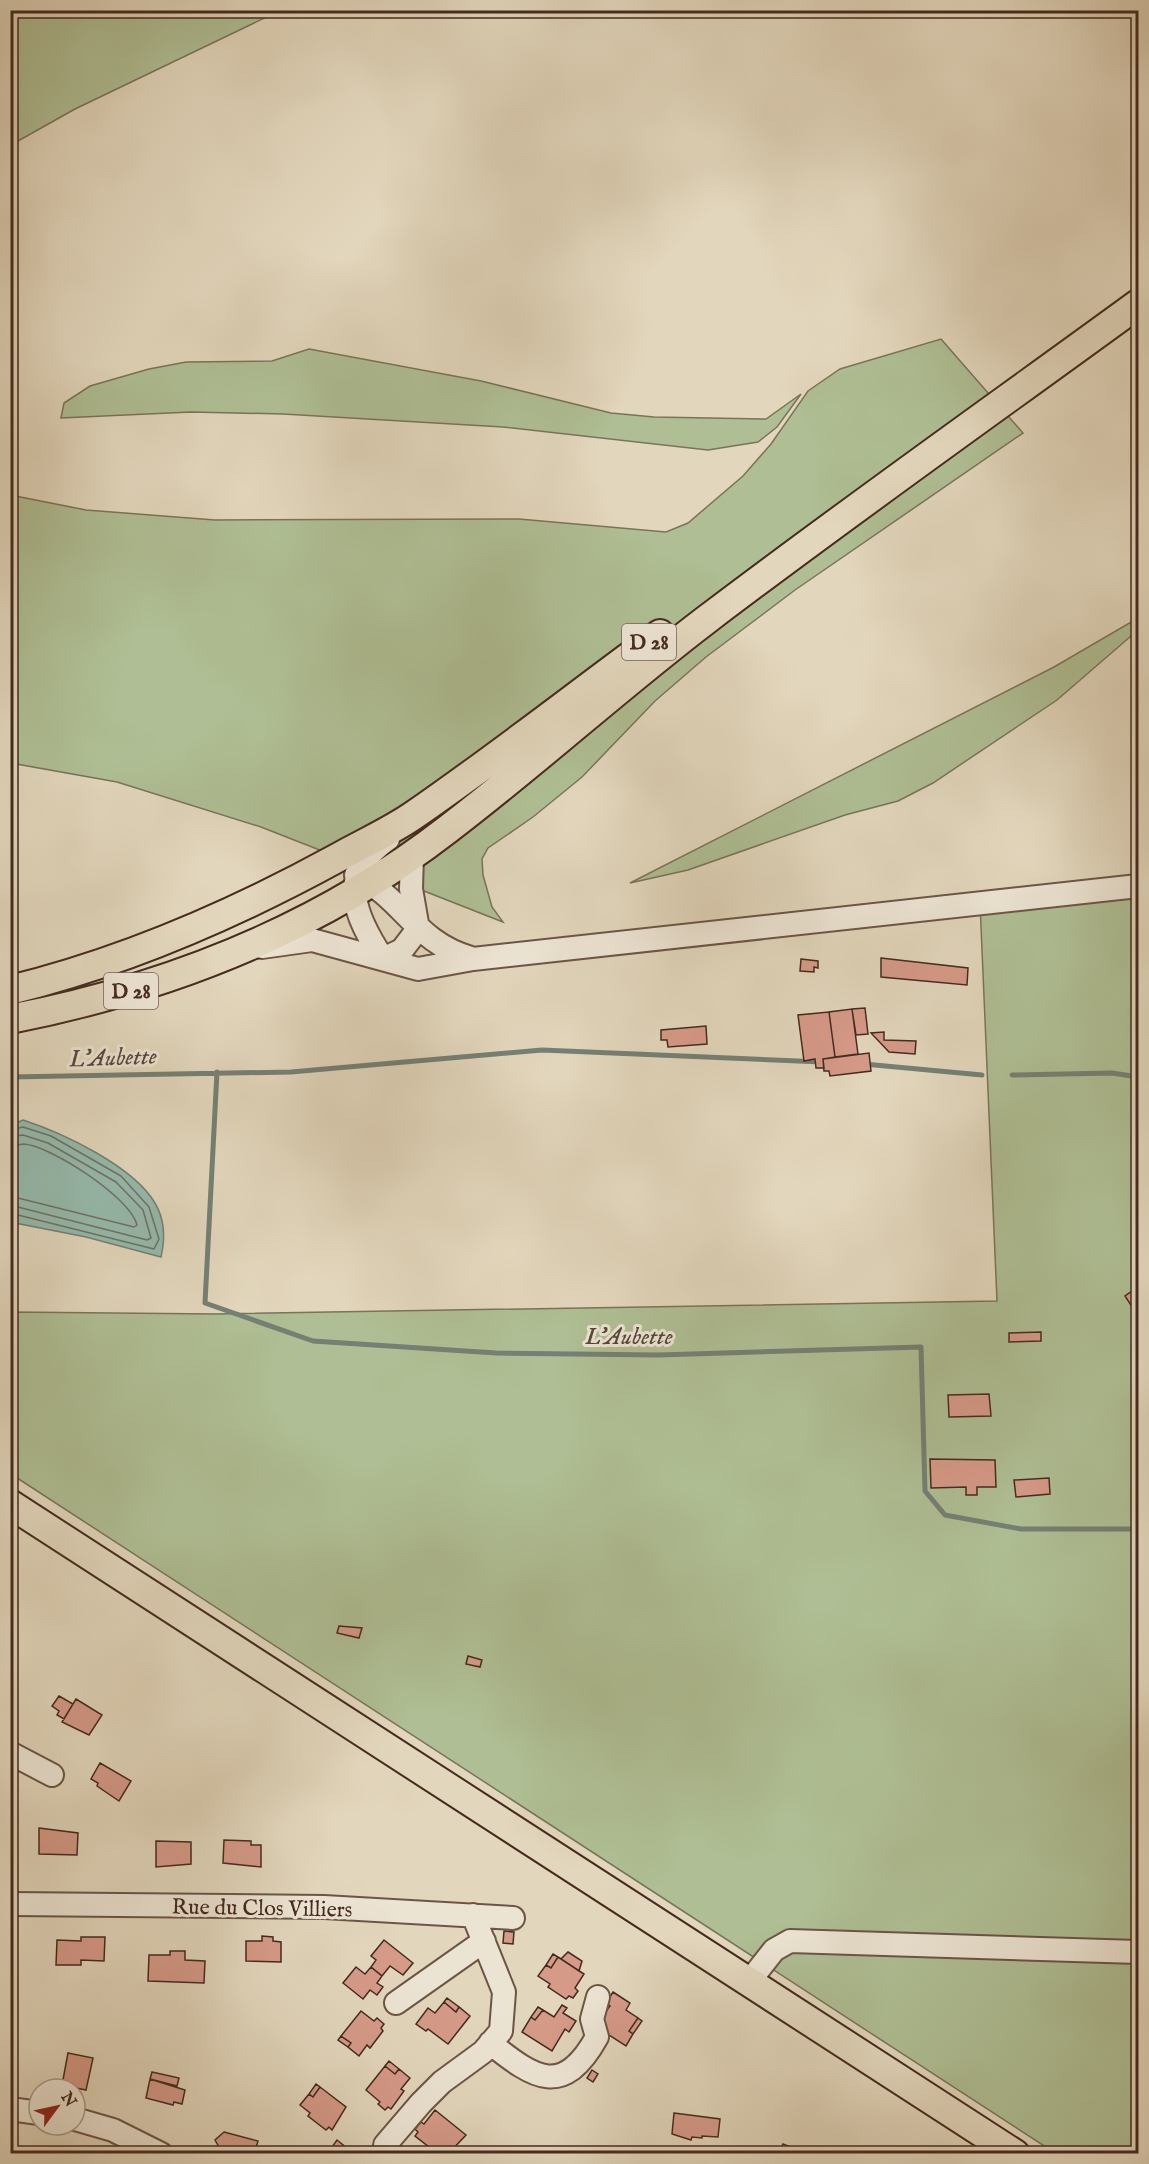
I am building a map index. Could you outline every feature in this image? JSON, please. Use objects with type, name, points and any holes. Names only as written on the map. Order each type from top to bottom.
[{"type":"main road","name":"D 28","points":[[10,990],[94,966],[226,914],[323,866],[412,816],[1138,283]]},
{"type":"main road","name":"D 28","points":[[10,1019],[107,998],[176,976],[247,949],[285,932],[360,883],[412,855],[446,831],[704,622],[1138,304]]},
{"type":"main road","points":[[10,1504],[748,1983],[1016,2154]]},
{"type":"street","points":[[382,959],[356,910],[365,859],[377,846],[408,825],[412,816]]},
{"type":"street","points":[[382,959],[402,950],[418,929],[411,889],[412,855]]},
{"type":"street","points":[[323,866],[394,902],[418,929],[443,948],[473,958]]},
{"type":"street","points":[[247,949],[312,940],[418,969],[473,958],[1138,886]]},
{"type":"street","points":[[10,1753],[52,1775]]},
{"type":"street","name":"Rue du Clos Villiers","points":[[10,1904],[324,1907],[513,1918]]},
{"type":"street","points":[[385,2145],[442,2082],[483,2052],[501,2031],[504,1992],[473,1915]]},
{"type":"street","points":[[396,2003],[484,1941]]},
{"type":"street","points":[[748,1983],[774,1950],[790,1941],[1138,1952]]},
{"type":"street","points":[[490,2043],[525,2071],[546,2078],[572,2071],[586,2057],[597,2037],[592,2019],[598,1997]]},
{"type":"street","points":[[10,2109],[27,2112]]},
{"type":"street","points":[[87,2122],[113,2130],[161,2154]]},
{"type":"green space","points":[[11,10],[279,11],[75,109],[11,145]]},
{"type":"green space","points":[[941,339],[1023,433],[795,590],[706,657],[655,701],[582,777],[533,817],[488,848],[482,859],[483,875],[492,907],[503,922],[261,827],[117,782],[11,763],[10,495],[86,510],[215,520],[519,519],[666,532],[688,523],[743,476],[771,444],[808,391],[840,369]]},
{"type":"green space","points":[[309,349],[481,381],[611,413],[654,417],[766,419],[801,394],[777,427],[758,442],[708,450],[503,427],[283,414],[191,412],[61,418],[64,403],[90,386],[149,369],[186,362],[272,361]]},
{"type":"green space","points":[[1138,618],[1138,630],[1057,700],[933,783],[898,801],[845,815],[688,870],[630,883],[1054,667]]},
{"type":"green space","points":[[1138,887],[1138,2153],[1055,2153],[11,1474],[10,1312],[216,1314],[997,1301],[980,903]]},
{"type":"water","points":[[23,1120],[96,1152],[131,1176],[145,1189],[161,1216],[163,1244],[161,1257],[86,1237],[15,1223],[10,1216],[11,1125]]},
{"type":"building","points":[[881,958],[968,968],[967,985],[881,977]]},
{"type":"building","points":[[801,959],[818,961],[818,968],[814,967],[814,972],[800,971]]},
{"type":"building","points":[[865,1008],[868,1034],[856,1035],[852,1009]]},
{"type":"building","points":[[852,1009],[858,1054],[835,1057],[829,1012]]},
{"type":"building","points":[[829,1012],[835,1057],[823,1059],[824,1068],[816,1068],[815,1059],[804,1061],[798,1015]]},
{"type":"building","points":[[706,1026],[707,1044],[668,1047],[667,1040],[661,1040],[661,1030]]},
{"type":"building","points":[[884,1032],[884,1040],[916,1041],[915,1054],[889,1052],[871,1033]]},
{"type":"building","points":[[869,1053],[871,1071],[830,1076],[829,1071],[824,1071],[823,1059]]},
{"type":"building","points":[[1138,1287],[1138,1307],[1134,1310],[1125,1296]]},
{"type":"building","points":[[1041,1332],[1041,1341],[1009,1342],[1009,1333]]},
{"type":"building","points":[[989,1394],[991,1416],[949,1417],[948,1395]]},
{"type":"building","points":[[930,1459],[995,1460],[996,1487],[977,1487],[977,1495],[966,1495],[966,1487],[931,1488]]},
{"type":"building","points":[[1049,1478],[1050,1494],[1016,1497],[1014,1480]]},
{"type":"building","points":[[339,1626],[362,1628],[359,1638],[337,1633]]},
{"type":"building","points":[[468,1656],[482,1660],[480,1667],[466,1664]]},
{"type":"building","points":[[59,1696],[73,1704],[64,1719],[57,1715],[59,1711],[52,1706]]},
{"type":"building","points":[[76,1699],[102,1715],[89,1735],[62,1722]]},
{"type":"building","points":[[100,1763],[131,1781],[119,1801],[91,1779]]},
{"type":"building","points":[[39,1828],[78,1833],[77,1855],[39,1854]]},
{"type":"building","points":[[224,1840],[251,1841],[251,1845],[261,1845],[261,1867],[223,1863]]},
{"type":"building","points":[[156,1841],[191,1842],[191,1864],[156,1867]]},
{"type":"building","points":[[504,1931],[514,1932],[513,1944],[503,1943]]},
{"type":"building","points":[[262,1936],[273,1937],[273,1941],[281,1942],[281,1962],[246,1961],[246,1941],[262,1941]]},
{"type":"building","points":[[81,1937],[105,1937],[104,1961],[81,1960],[81,1965],[56,1965],[57,1940],[81,1941]]},
{"type":"building","points":[[384,1940],[413,1963],[403,1975],[390,1966],[382,1976],[371,1967],[376,1960],[371,1956]]},
{"type":"building","points":[[170,1951],[185,1951],[185,1960],[205,1961],[204,1983],[148,1981],[149,1955],[170,1955]]},
{"type":"building","points":[[568,1952],[582,1961],[579,1971],[561,1959]]},
{"type":"building","points":[[553,1954],[558,1957],[551,1968],[546,1965]]},
{"type":"building","points":[[558,1957],[584,1974],[575,1988],[578,1991],[573,1998],[569,1996],[566,1999],[548,1987],[550,1984],[538,1976],[546,1965],[551,1968]]},
{"type":"building","points":[[356,1967],[365,1974],[371,1967],[382,1976],[377,1983],[383,1987],[377,1995],[370,1990],[363,1999],[343,1983]]},
{"type":"building","points":[[613,1992],[630,2003],[626,2010],[638,2018],[629,2031],[633,2034],[626,2046],[595,2026],[610,2006],[606,2003]]},
{"type":"building","points":[[447,1998],[459,2007],[456,2012],[444,2002]]},
{"type":"building","points":[[444,2002],[456,2012],[459,2007],[470,2016],[448,2044],[428,2029],[426,2031],[416,2024],[428,2008],[435,2013]]},
{"type":"building","points":[[562,2005],[567,2008],[563,2013],[576,2021],[569,2032],[565,2029],[552,2051],[522,2032],[531,2017],[535,2020],[543,2010],[554,2017]]},
{"type":"building","points":[[538,2007],[543,2010],[535,2020],[531,2017]]},
{"type":"building","points":[[361,2011],[374,2021],[377,2018],[384,2024],[381,2028],[383,2031],[370,2048],[367,2045],[359,2056],[348,2047],[351,2043],[341,2036]]},
{"type":"building","points":[[638,2018],[642,2021],[633,2034],[629,2031]]},
{"type":"building","points":[[341,2036],[351,2043],[348,2047],[338,2040]]},
{"type":"building","points":[[68,2053],[93,2058],[87,2085],[87,2077],[64,2077]]},
{"type":"building","points":[[389,2061],[399,2069],[395,2074],[385,2066]]},
{"type":"building","points":[[385,2066],[395,2074],[399,2069],[410,2078],[401,2089],[404,2091],[391,2109],[388,2107],[385,2110],[378,2104],[380,2102],[366,2090]]},
{"type":"building","points":[[592,2070],[598,2074],[593,2082],[587,2078]]},
{"type":"building","points":[[152,2072],[179,2078],[177,2086],[150,2079]]},
{"type":"building","points":[[150,2079],[185,2090],[182,2104],[174,2102],[173,2105],[146,2098]]},
{"type":"building","points":[[316,2084],[320,2087],[313,2097],[309,2094]]},
{"type":"building","points":[[320,2087],[346,2107],[332,2130],[329,2127],[326,2130],[308,2116],[310,2113],[300,2105],[309,2094],[313,2097]]},
{"type":"building","points":[[435,2110],[466,2135],[448,2154],[436,2147],[433,2150],[415,2136],[418,2132],[415,2129],[421,2122],[424,2124]]},
{"type":"building","points":[[674,2113],[720,2119],[718,2137],[692,2137],[691,2140],[672,2134]]},
{"type":"building","points":[[224,2132],[258,2141],[254,2154],[220,2153],[215,2140]]},
{"type":"building","points":[[337,2140],[352,2152],[355,2149],[361,2154],[327,2154]]},
{"type":"building","points":[[783,2144],[798,2150],[796,2154],[778,2154]]},
{"type":"building","points":[[21,2149],[30,2151],[30,2154],[10,2154],[10,2150],[20,2152]]},
{"type":"waterway","name":"L'Aubette","points":[[10,1077],[291,1072],[542,1050],[822,1062]]},
{"type":"waterway","name":"L'Aubette","points":[[864,1064],[982,1075]]},
{"type":"waterway","name":"L'Aubette","points":[[217,1072],[205,1303],[313,1341],[496,1353],[659,1355],[921,1347],[925,1491],[945,1515],[1021,1529],[1138,1529]]},
{"type":"waterway","name":"L'Aubette","points":[[1012,1075],[1112,1073],[1138,1077]]}]
